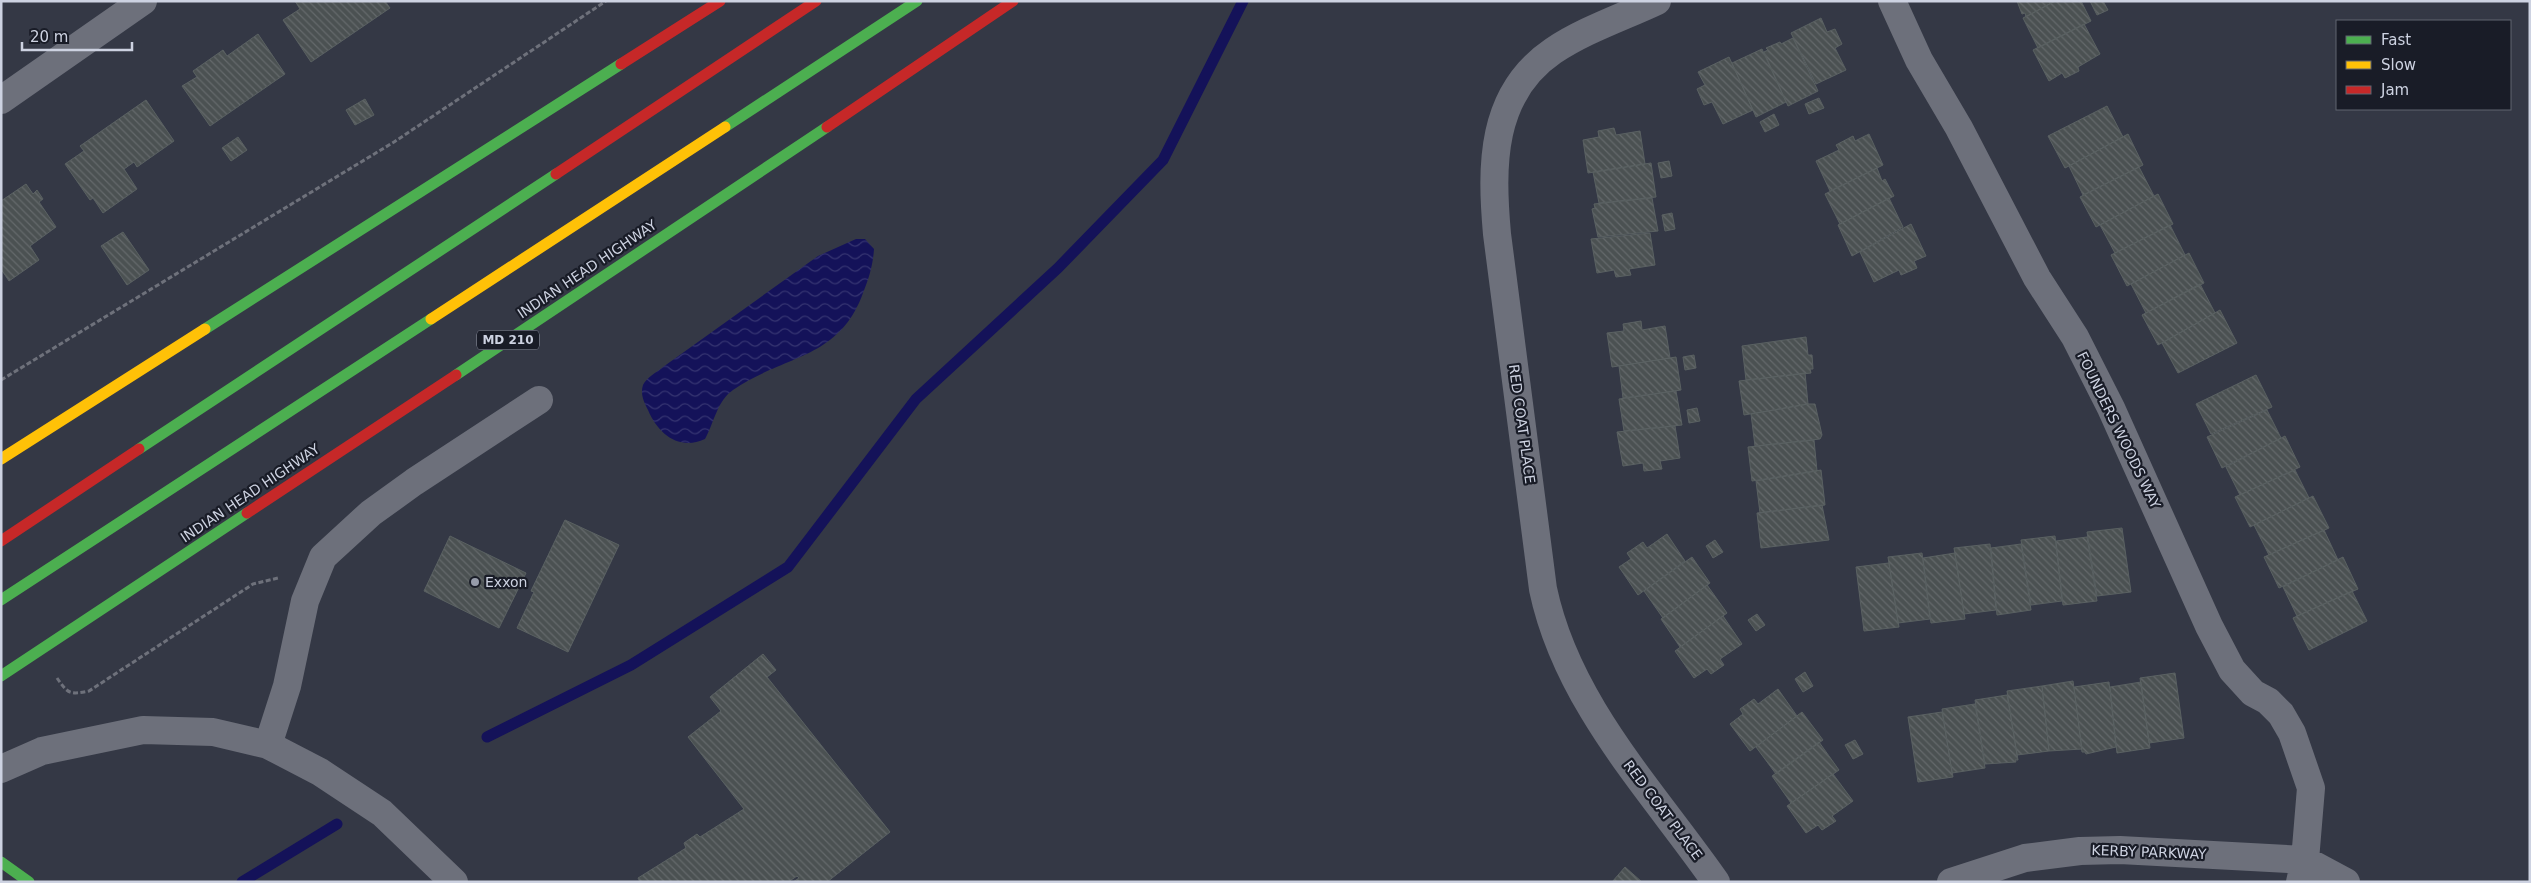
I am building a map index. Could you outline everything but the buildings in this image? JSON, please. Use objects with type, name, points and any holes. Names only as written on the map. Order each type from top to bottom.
[{"type":"main road","points":[[1,459],[720,1]]},
{"type":"main road","points":[[1,541],[816,1]]},
{"type":"main road","points":[[1,600],[917,1]]},
{"type":"main road","name":"INDIAN HEAD HIGHWAY","points":[[1,676],[688,221],[1013,1]]},
{"type":"main road","points":[[6,865],[29,882]]},
{"type":"street","points":[[1,100],[142,1]]},
{"type":"street","name":"RED COAT PLACE","points":[[1657,1],[1554,50],[1523,79],[1515,91],[1497,140],[1493,163],[1493,191],[1542,589],[1550,621],[1564,659],[1605,731],[1716,882]]},
{"type":"street","name":"FOUNDERS WOODS WAY","points":[[1892,1],[1919,60],[1959,128],[2037,278],[2074,338],[2111,408],[2209,626],[2232,670],[2253,693],[2268,701],[2281,714],[2292,733],[2311,788],[2302,871]]},
{"type":"street","points":[[268,745],[287,686],[305,601],[323,557],[371,513],[414,482],[539,400]]},
{"type":"street","points":[[1,769],[42,751],[143,730],[213,732],[268,745],[320,772],[382,813],[454,882]]},
{"type":"street","name":"KERBY PARKWAY","points":[[1951,882],[2025,858],[2080,851],[2160,851],[2302,871],[2346,882]]},
{"type":"path","points":[[1,380],[394,142],[606,1]]},
{"type":"path","points":[[39,651],[65,690],[72,694],[89,691],[253,584],[280,578],[314,580]]},
{"type":"water","points":[[856,239],[865,239],[874,249],[873,261],[869,277],[853,315],[840,332],[808,354],[752,379],[733,390],[719,406],[705,439],[687,443],[678,441],[670,438],[657,426],[645,404],[642,392],[643,385],[652,375],[818,256]]},
{"type":"waterway","points":[[487,737],[631,665],[788,567],[916,399],[1058,268],[1163,160],[1243,1]]},
{"type":"waterway","points":[[242,882],[337,824]]},
{"type":"traffic: fast","points":[[725,127],[917,1]]},
{"type":"traffic: fast","points":[[205,329],[621,64]]},
{"type":"traffic: fast","points":[[456,375],[827,127]]},
{"type":"traffic: fast","points":[[139,449],[556,174]]},
{"type":"traffic: fast","points":[[1,600],[431,319]]},
{"type":"traffic: fast","points":[[1,676],[247,513]]},
{"type":"traffic: fast","points":[[1,862],[29,882]]},
{"type":"traffic: slow","points":[[431,319],[725,127]]},
{"type":"traffic: slow","points":[[1,459],[205,329]]},
{"type":"traffic: jam","points":[[621,64],[720,1]]},
{"type":"traffic: jam","points":[[556,174],[816,1]]},
{"type":"traffic: jam","points":[[827,127],[1013,1]]},
{"type":"traffic: jam","points":[[247,513],[456,375]]},
{"type":"traffic: jam","points":[[1,541],[139,449]]},
{"type":"place","name":"Exxon","points":[[475,582]]}]
